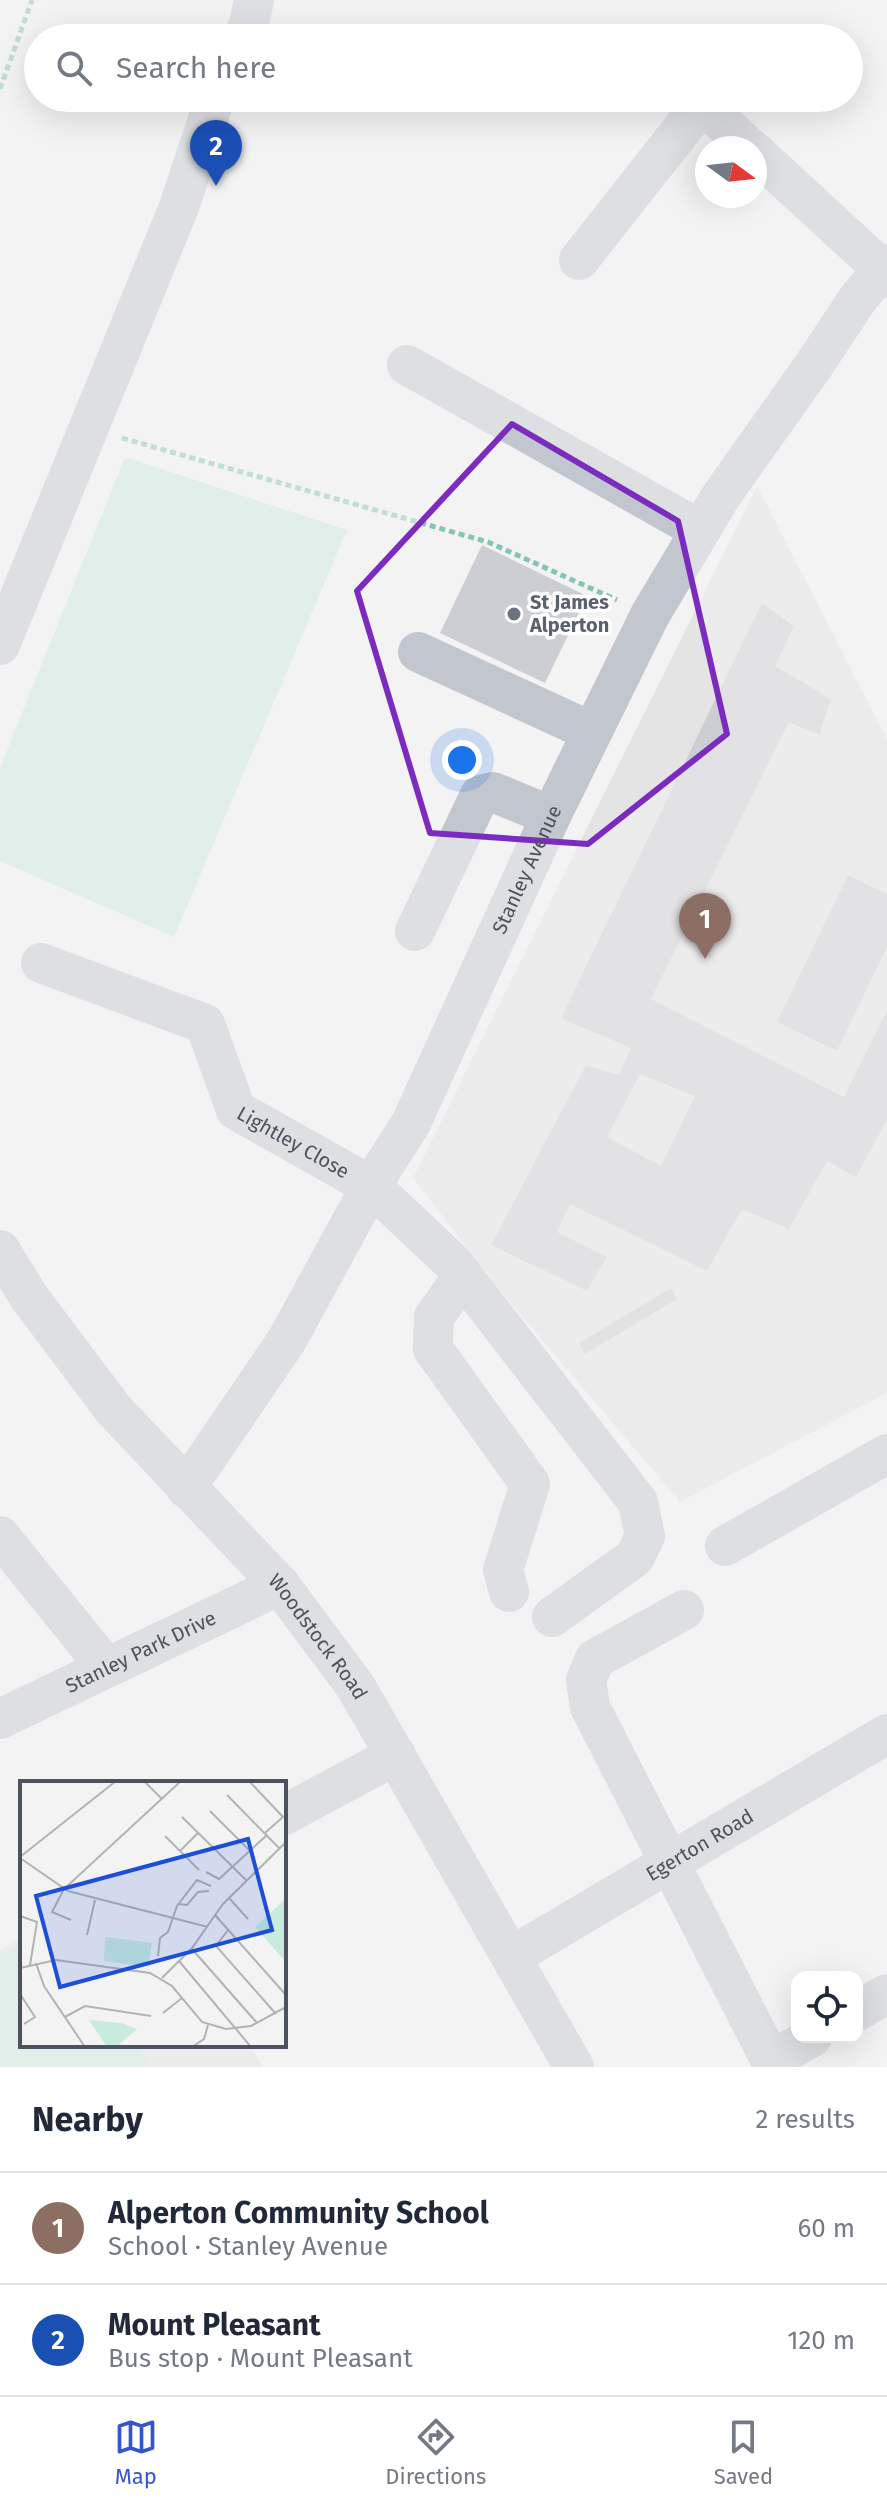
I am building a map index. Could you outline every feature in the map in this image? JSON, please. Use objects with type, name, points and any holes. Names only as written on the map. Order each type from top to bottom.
[{"type":"street","points":[[249,24],[254,0]]},
{"type":"street","points":[[0,645],[179,207],[210,112]]},
{"type":"street","points":[[579,260],[696,112]]},
{"type":"street","points":[[711,112],[737,136]]},
{"type":"street","points":[[767,163],[885,270]]},
{"type":"street","name":"Stanley Avenue","points":[[186,1488],[287,1340],[371,1186],[411,1123],[551,816],[650,615],[721,496],[857,300],[885,270]]},
{"type":"street","points":[[407,365],[700,530]]},
{"type":"street","points":[[418,652],[592,732]]},
{"type":"street","points":[[415,931],[480,795],[493,792],[551,816]]},
{"type":"street","name":"Lightley Close","points":[[41,963],[205,1024],[236,1110],[371,1186],[463,1276],[638,1502],[645,1536],[635,1557],[552,1617]]},
{"type":"street","name":"Woodstock Road","points":[[0,1250],[12,1296],[186,1488],[280,1585],[356,1687],[574,2067]]},
{"type":"street","points":[[463,1276],[434,1317],[433,1349],[530,1484],[503,1570],[509,1592]]},
{"type":"street","points":[[725,1546],[887,1454]]},
{"type":"street","points":[[0,1536],[106,1667]]},
{"type":"street","name":"Stanley Park Drive","points":[[0,1719],[280,1585]]},
{"type":"street","points":[[684,1610],[595,1659],[586,1680],[590,1707],[773,2064],[803,2043]]},
{"type":"street","name":"Egerton Road","points":[[512,1956],[887,1734]]},
{"type":"street","points":[[286,1814],[396,1755]]},
{"type":"street","points":[[863,2008],[887,1994]]},
{"type":"path","points":[[0,89],[32,0]]},
{"type":"path","points":[[90,429],[488,542],[650,615]]},
{"type":"highlighted area","points":[[512,424],[678,521],[727,734],[588,844],[430,833],[357,591]]},
{"type":"shaded area","points":[[757,486],[887,739],[887,1393],[680,1502],[497,1287],[413,1178]]},
{"type":"shaded area","points":[[20,1940],[20,2047],[251,2047],[263,2067],[0,2067],[0,1949]]},
{"type":"green space","points":[[125,457],[347,530],[174,937],[0,861],[0,768]]},
{"type":"green space","points":[[20,1945],[20,2047],[139,2047],[150,2067],[0,2067],[0,1955]]},
{"type":"building","name":"St James Alperton","points":[[482,545],[587,596],[545,683],[440,633]]},
{"type":"building","points":[[762,603],[794,626],[775,666],[831,699],[819,735],[789,722],[651,999],[844,1097],[887,1011],[887,1120],[856,1177],[827,1161],[789,1229],[742,1209],[707,1271],[570,1204],[557,1232],[607,1257],[587,1291],[491,1245],[586,1065],[619,1075],[631,1048],[561,1018]],"holes":[[[640,1074],[695,1096],[661,1166],[607,1137]]]},
{"type":"building","points":[[848,875],[887,894],[887,947],[837,1051],[777,1022]]},
{"type":"building","points":[[671,1288],[677,1299],[585,1354],[579,1343]]},
{"type":"place","name":"Mount Pleasant","points":[[216,186]]},
{"type":"place","name":"St James Alperton","points":[[514,614]]},
{"type":"place","name":"Alperton Community School","points":[[705,959]]}]
